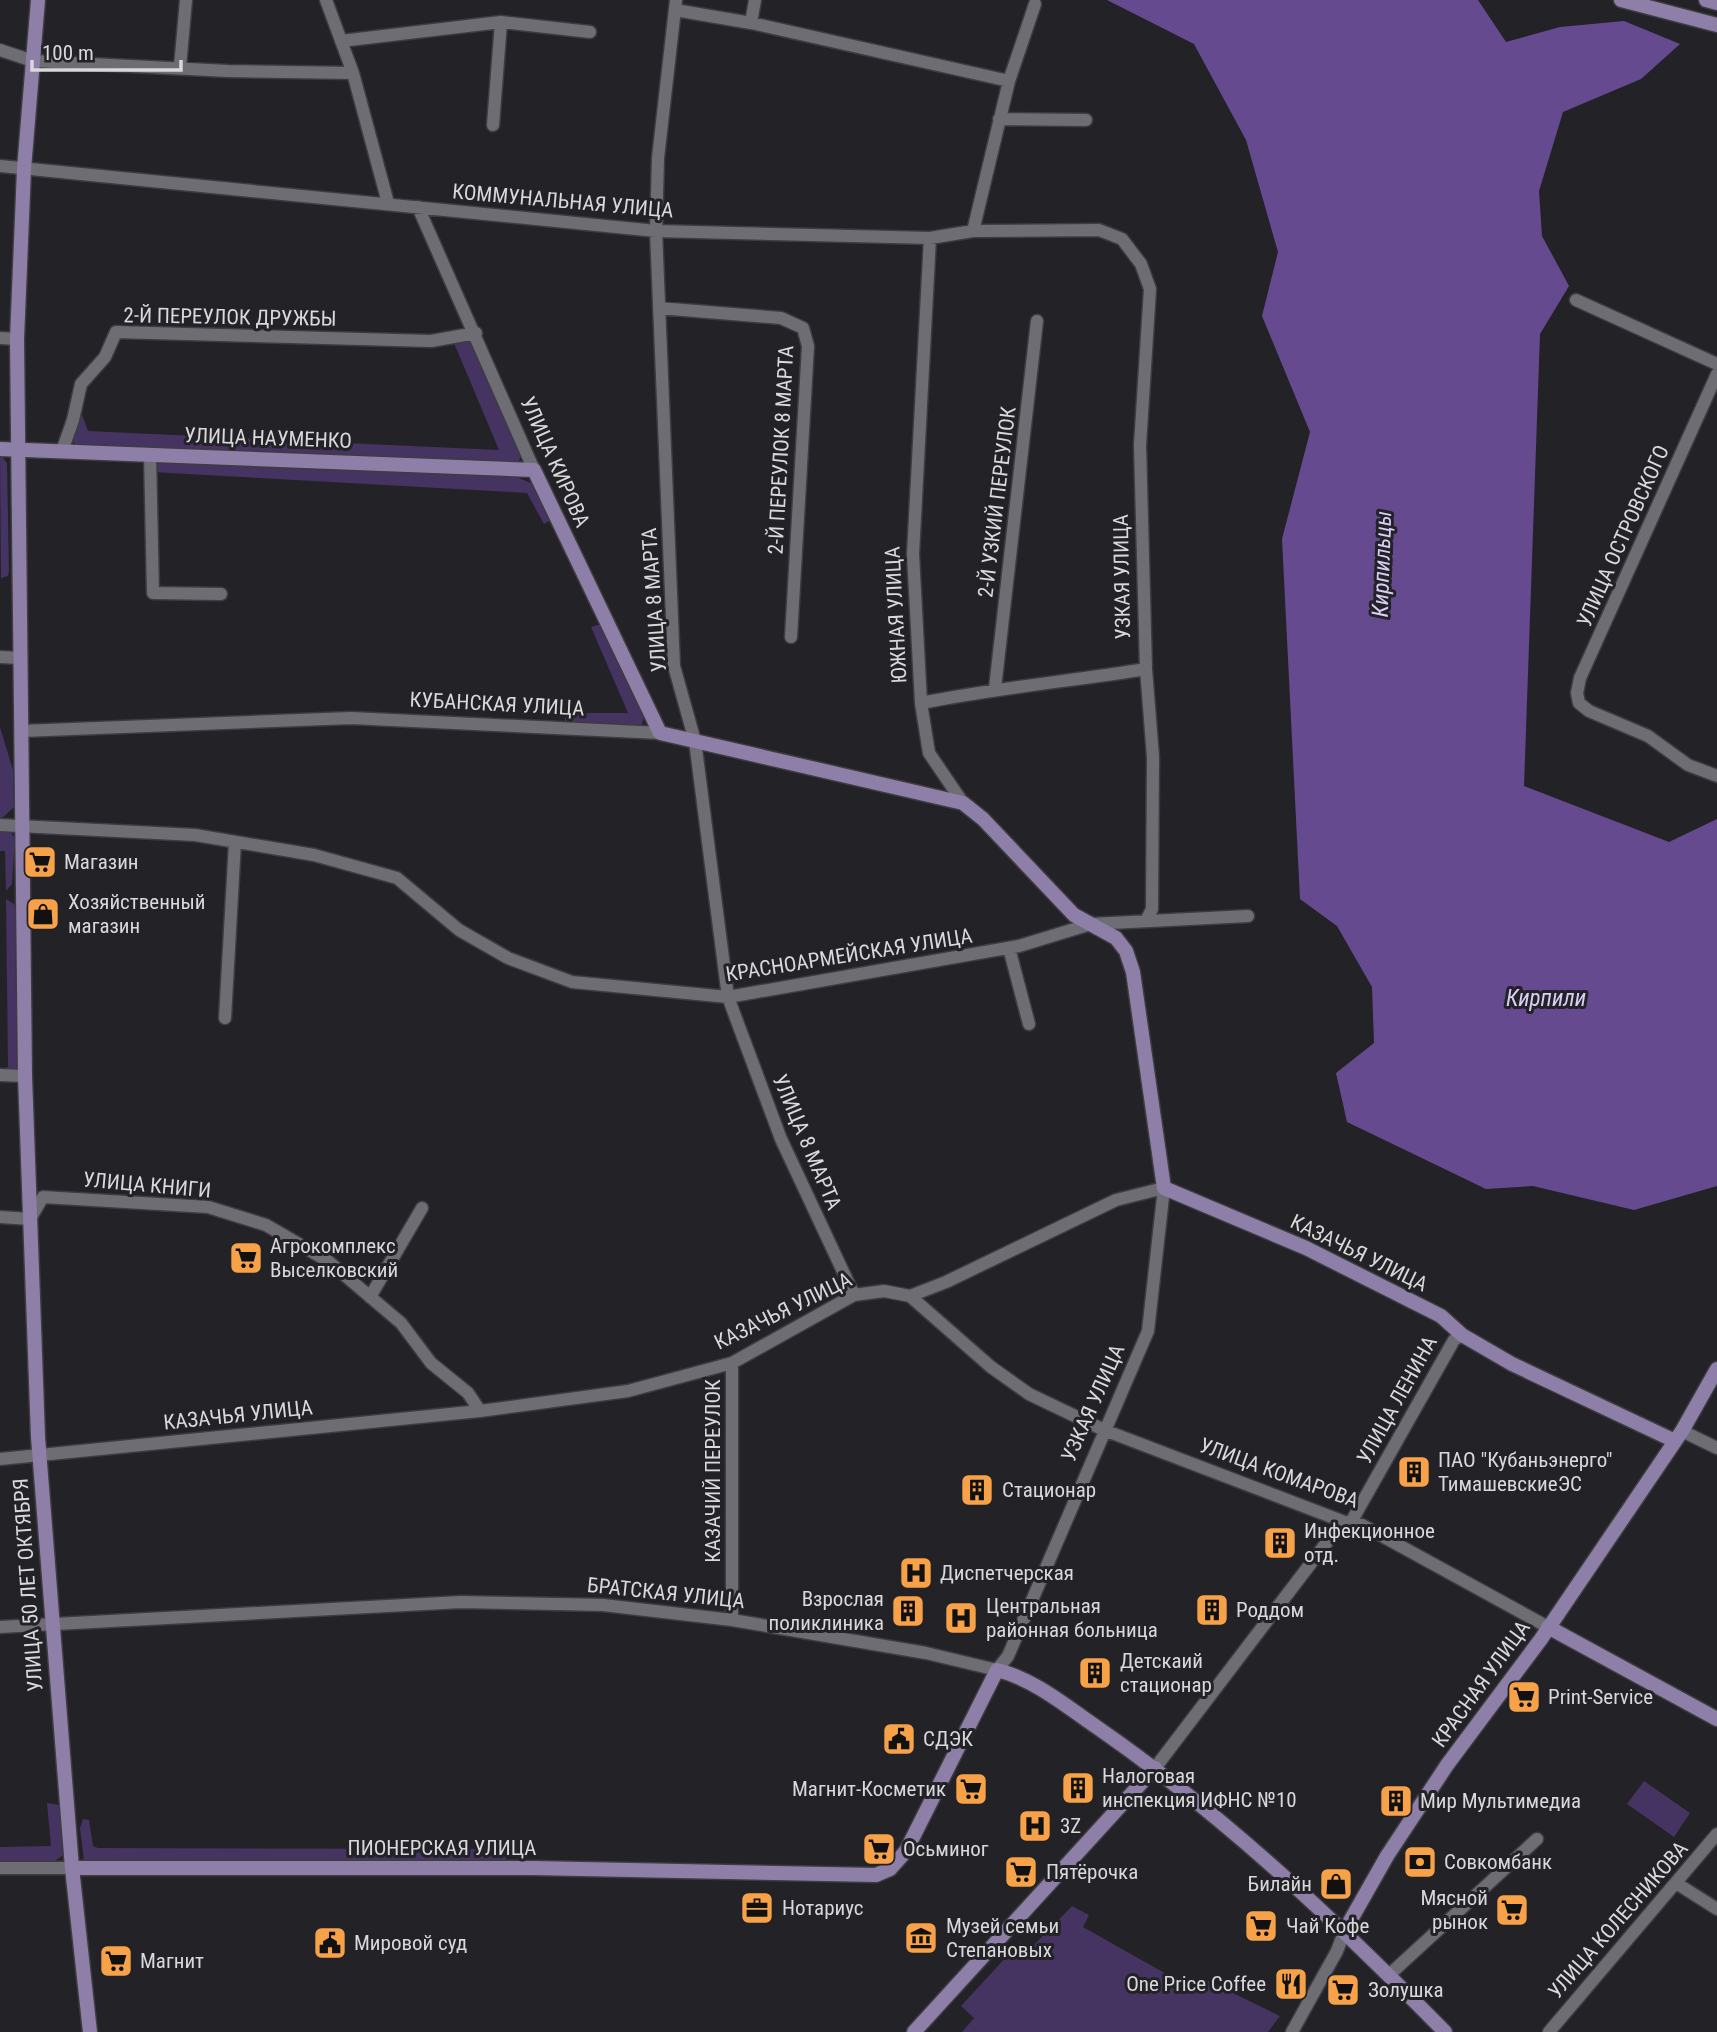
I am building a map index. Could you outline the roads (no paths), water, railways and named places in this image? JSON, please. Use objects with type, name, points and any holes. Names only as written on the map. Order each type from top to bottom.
[{"type":"main road","name":"УЛИЦА 50 ЛЕТ ОКТЯБРЯ","points":[[38,0],[24,169],[17,339],[25,1076],[40,1456],[51,1625],[72,1868],[90,2032]]},
{"type":"main road","points":[[1621,0],[1717,25]]},
{"type":"main road","points":[[1706,0],[1717,3]]},
{"type":"main road","name":"УЛИЦА НАУМЕНКО","points":[[0,449],[534,470]]},
{"type":"main road","name":"УЛИЦА КИРОВА","points":[[534,470],[660,733]]},
{"type":"main road","name":"КУБАНСКАЯ УЛИЦА","points":[[660,733],[963,803]]},
{"type":"main road","name":"ЮЖНАЯ УЛИЦА","points":[[963,803],[984,819],[1074,915],[1091,924]]},
{"type":"main road","name":"УЗКАЯ УЛИЦА","points":[[1091,924],[1122,944],[1133,972],[1164,1188]]},
{"type":"main road","name":"КАЗАЧЬЯ УЛИЦА","points":[[1164,1188],[1306,1248],[1441,1317],[1462,1335],[1590,1404],[1679,1436]]},
{"type":"main road","name":"КРАСНАЯ УЛИЦА","points":[[1345,1930],[1387,1856],[1447,1765],[1548,1628],[1679,1436],[1717,1369]]},
{"type":"main road","name":"УЛИЦА КОМАРОВА","points":[[1548,1628],[1717,1719]]},
{"type":"main road","name":"УЗКАЯ УЛИЦА","points":[[883,1872],[906,1851],[997,1670]]},
{"type":"main road","name":"БРАТСКАЯ УЛИЦА","points":[[997,1670],[1029,1683],[1155,1768],[1345,1930],[1445,2032]]},
{"type":"main road","name":"УЛИЦА ЛЕНИНА","points":[[914,2032],[1155,1768]]},
{"type":"main road","name":"ПИОНЕРСКАЯ УЛИЦА","points":[[72,1868],[542,1868],[866,1876],[883,1872]]},
{"type":"street","points":[[180,67],[186,0]]},
{"type":"street","points":[[326,0],[353,73],[388,203]]},
{"type":"street","points":[[751,23],[755,0]]},
{"type":"street","points":[[973,231],[1009,80],[1035,4]]},
{"type":"street","points":[[675,5],[1009,80]]},
{"type":"street","name":"УЛИЦА 8 МАРТА","points":[[675,5],[658,158],[656,231],[674,666],[695,741],[728,997],[781,1139],[854,1295]]},
{"type":"street","points":[[341,41],[501,22],[590,32]]},
{"type":"street","points":[[493,125],[501,22]]},
{"type":"street","points":[[0,50],[33,61],[353,73]]},
{"type":"street","points":[[999,119],[1086,120]]},
{"type":"street","name":"КОММУНАЛЬНАЯ УЛИЦА","points":[[0,166],[656,231],[930,238],[973,231],[1099,230],[1122,239]]},
{"type":"street","name":"УЛИЦА КИРОВА","points":[[418,207],[534,470]]},
{"type":"street","name":"ЮЖНАЯ УЛИЦА","points":[[930,238],[913,554],[921,703],[929,753],[963,803]]},
{"type":"street","name":"УЗКАЯ УЛИЦА","points":[[1122,239],[1141,264],[1150,289],[1140,445],[1146,669],[1153,757],[1152,909],[1146,921]]},
{"type":"street","points":[[1576,299],[1717,364]]},
{"type":"street","name":"2-Й ПЕРЕУЛОК 8 МАРТА","points":[[659,308],[781,318],[803,328],[808,346],[791,637]]},
{"type":"street","name":"2-Й УЗКИЙ ПЕРЕУЛОК","points":[[995,688],[1037,321]]},
{"type":"street","name":"2-Й ПЕРЕУЛОК ДРУЖБЫ","points":[[62,451],[72,424],[81,384],[105,357],[116,332],[431,341],[476,334]]},
{"type":"street","points":[[0,338],[17,339]]},
{"type":"street","name":"УЛИЦА ОСТРОВСКОГО","points":[[1717,374],[1580,678],[1577,693],[1579,703],[1589,711],[1648,736],[1688,765],[1717,776]]},
{"type":"street","points":[[150,454],[153,593],[221,594]]},
{"type":"street","points":[[0,657],[19,658]]},
{"type":"street","points":[[921,703],[995,688],[1074,681],[1146,669]]},
{"type":"street","name":"КУБАНСКАЯ УЛИЦА","points":[[22,731],[351,718],[660,733]]},
{"type":"street","name":"КРАСНОАРМЕЙСКАЯ УЛИЦА","points":[[0,825],[195,835],[314,855],[397,878],[459,930],[508,958],[572,982],[728,997],[1009,948],[1091,924],[1248,916]]},
{"type":"street","points":[[225,1017],[235,842]]},
{"type":"street","points":[[1009,948],[1029,1024]]},
{"type":"street","points":[[0,1075],[25,1076]]},
{"type":"street","name":"УЗКАЯ УЛИЦА","points":[[997,1670],[1008,1656],[1148,1331],[1164,1188]]},
{"type":"street","name":"КАЗАЧЬЯ УЛИЦА","points":[[0,1459],[480,1411],[628,1391],[732,1363],[854,1295],[884,1291],[911,1296],[946,1283],[1116,1200],[1164,1188]]},
{"type":"street","name":"УЛИЦА КНИГИ","points":[[30,1219],[43,1197],[208,1207],[266,1224],[328,1261],[401,1323],[431,1363],[468,1393],[480,1411]]},
{"type":"street","points":[[370,1297],[422,1208]]},
{"type":"street","points":[[0,1217],[30,1219]]},
{"type":"street","name":"УЛИЦА КОМАРОВА","points":[[911,1296],[991,1367],[1028,1394],[1104,1430],[1368,1529],[1548,1628]]},
{"type":"street","name":"УЛИЦА ЛЕНИНА","points":[[1155,1768],[1336,1530],[1350,1524],[1454,1340],[1462,1335]]},
{"type":"street","name":"КАЗАЧИЙ ПЕРЕУЛОК","points":[[732,1363],[732,1620]]},
{"type":"street","name":"КАЗАЧЬЯ УЛИЦА","points":[[1679,1436],[1717,1448]]},
{"type":"street","name":"БРАТСКАЯ УЛИЦА","points":[[0,1627],[461,1602],[603,1605],[732,1620],[939,1656],[997,1670]]},
{"type":"street","name":"УЛИЦА КОЛЕСНИКОВА","points":[[1549,2032],[1717,1834]]},
{"type":"street","points":[[1389,1975],[1538,1839]]},
{"type":"street","name":"ПИОНЕРСКАЯ УЛИЦА","points":[[0,1868],[72,1868]]},
{"type":"street","points":[[1676,1883],[1717,1909]]},
{"type":"street","name":"КРАСНАЯ УЛИЦА","points":[[1293,2032],[1337,1951],[1345,1930]]},
{"type":"water","name":"Кирпили","points":[[1107,0],[1478,0],[1506,42],[1560,27],[1624,21],[1680,44],[1641,79],[1563,112],[1539,191],[1542,236],[1569,286],[1540,334],[1524,786],[1669,842],[1717,819],[1717,1186],[1634,1210],[1533,1186],[1486,1189],[1347,1122],[1336,1073],[1374,1043],[1372,987],[1337,926],[1300,899],[1282,539],[1310,432],[1262,316],[1278,252],[1246,140],[1194,44]]},
{"type":"place","name":"Магазин","points":[[40,862]]},
{"type":"place","name":"Хозяйственный магазин","points":[[43,914]]},
{"type":"place","name":"Агрокомплекс Выселковский","points":[[246,1258]]},
{"type":"place","name":"ПАО \"Кубаньэнерго\" ТимашевскиеЭС","points":[[1414,1472]]},
{"type":"place","name":"Стационар","points":[[977,1490]]},
{"type":"place","name":"Инфекционное отд.","points":[[1280,1543]]},
{"type":"place","name":"Диспетчерская","points":[[916,1573]]},
{"type":"place","name":"Роддом","points":[[1212,1610]]},
{"type":"place","name":"Взрослая поликлиника","points":[[908,1611]]},
{"type":"place","name":"Центральная районная больница","points":[[961,1618]]},
{"type":"place","name":"Детскаий стационар","points":[[1095,1673]]},
{"type":"place","name":"Print-Service","points":[[1524,1697]]},
{"type":"place","name":"СДЭК","points":[[899,1739]]},
{"type":"place","name":"Налоговая инспекция ИФНС №10","points":[[1078,1788]]},
{"type":"place","name":"Магнит-Косметик","points":[[971,1789]]},
{"type":"place","name":"Мир Мультимедиа","points":[[1396,1801]]},
{"type":"place","name":"3Z","points":[[1035,1826]]},
{"type":"place","name":"Осьминог","points":[[879,1849]]},
{"type":"place","name":"Совкомбанк","points":[[1420,1862]]},
{"type":"place","name":"Пятёрочка","points":[[1021,1872]]},
{"type":"place","name":"Билайн","points":[[1336,1884]]},
{"type":"place","name":"Нотариус","points":[[757,1908]]},
{"type":"place","name":"Мясной рынок","points":[[1512,1910]]},
{"type":"place","name":"Чай Кофе","points":[[1261,1926]]},
{"type":"place","name":"Музей семьи Степановых","points":[[921,1938]]},
{"type":"place","name":"Мировой суд","points":[[330,1943]]},
{"type":"place","name":"Магнит","points":[[116,1961]]},
{"type":"place","name":"One Price Coffee","points":[[1291,1984]]},
{"type":"place","name":"Золушка","points":[[1343,1990]]},
{"type":"water label","name":"Кирпильцы","points":[[1382,564]]}]
